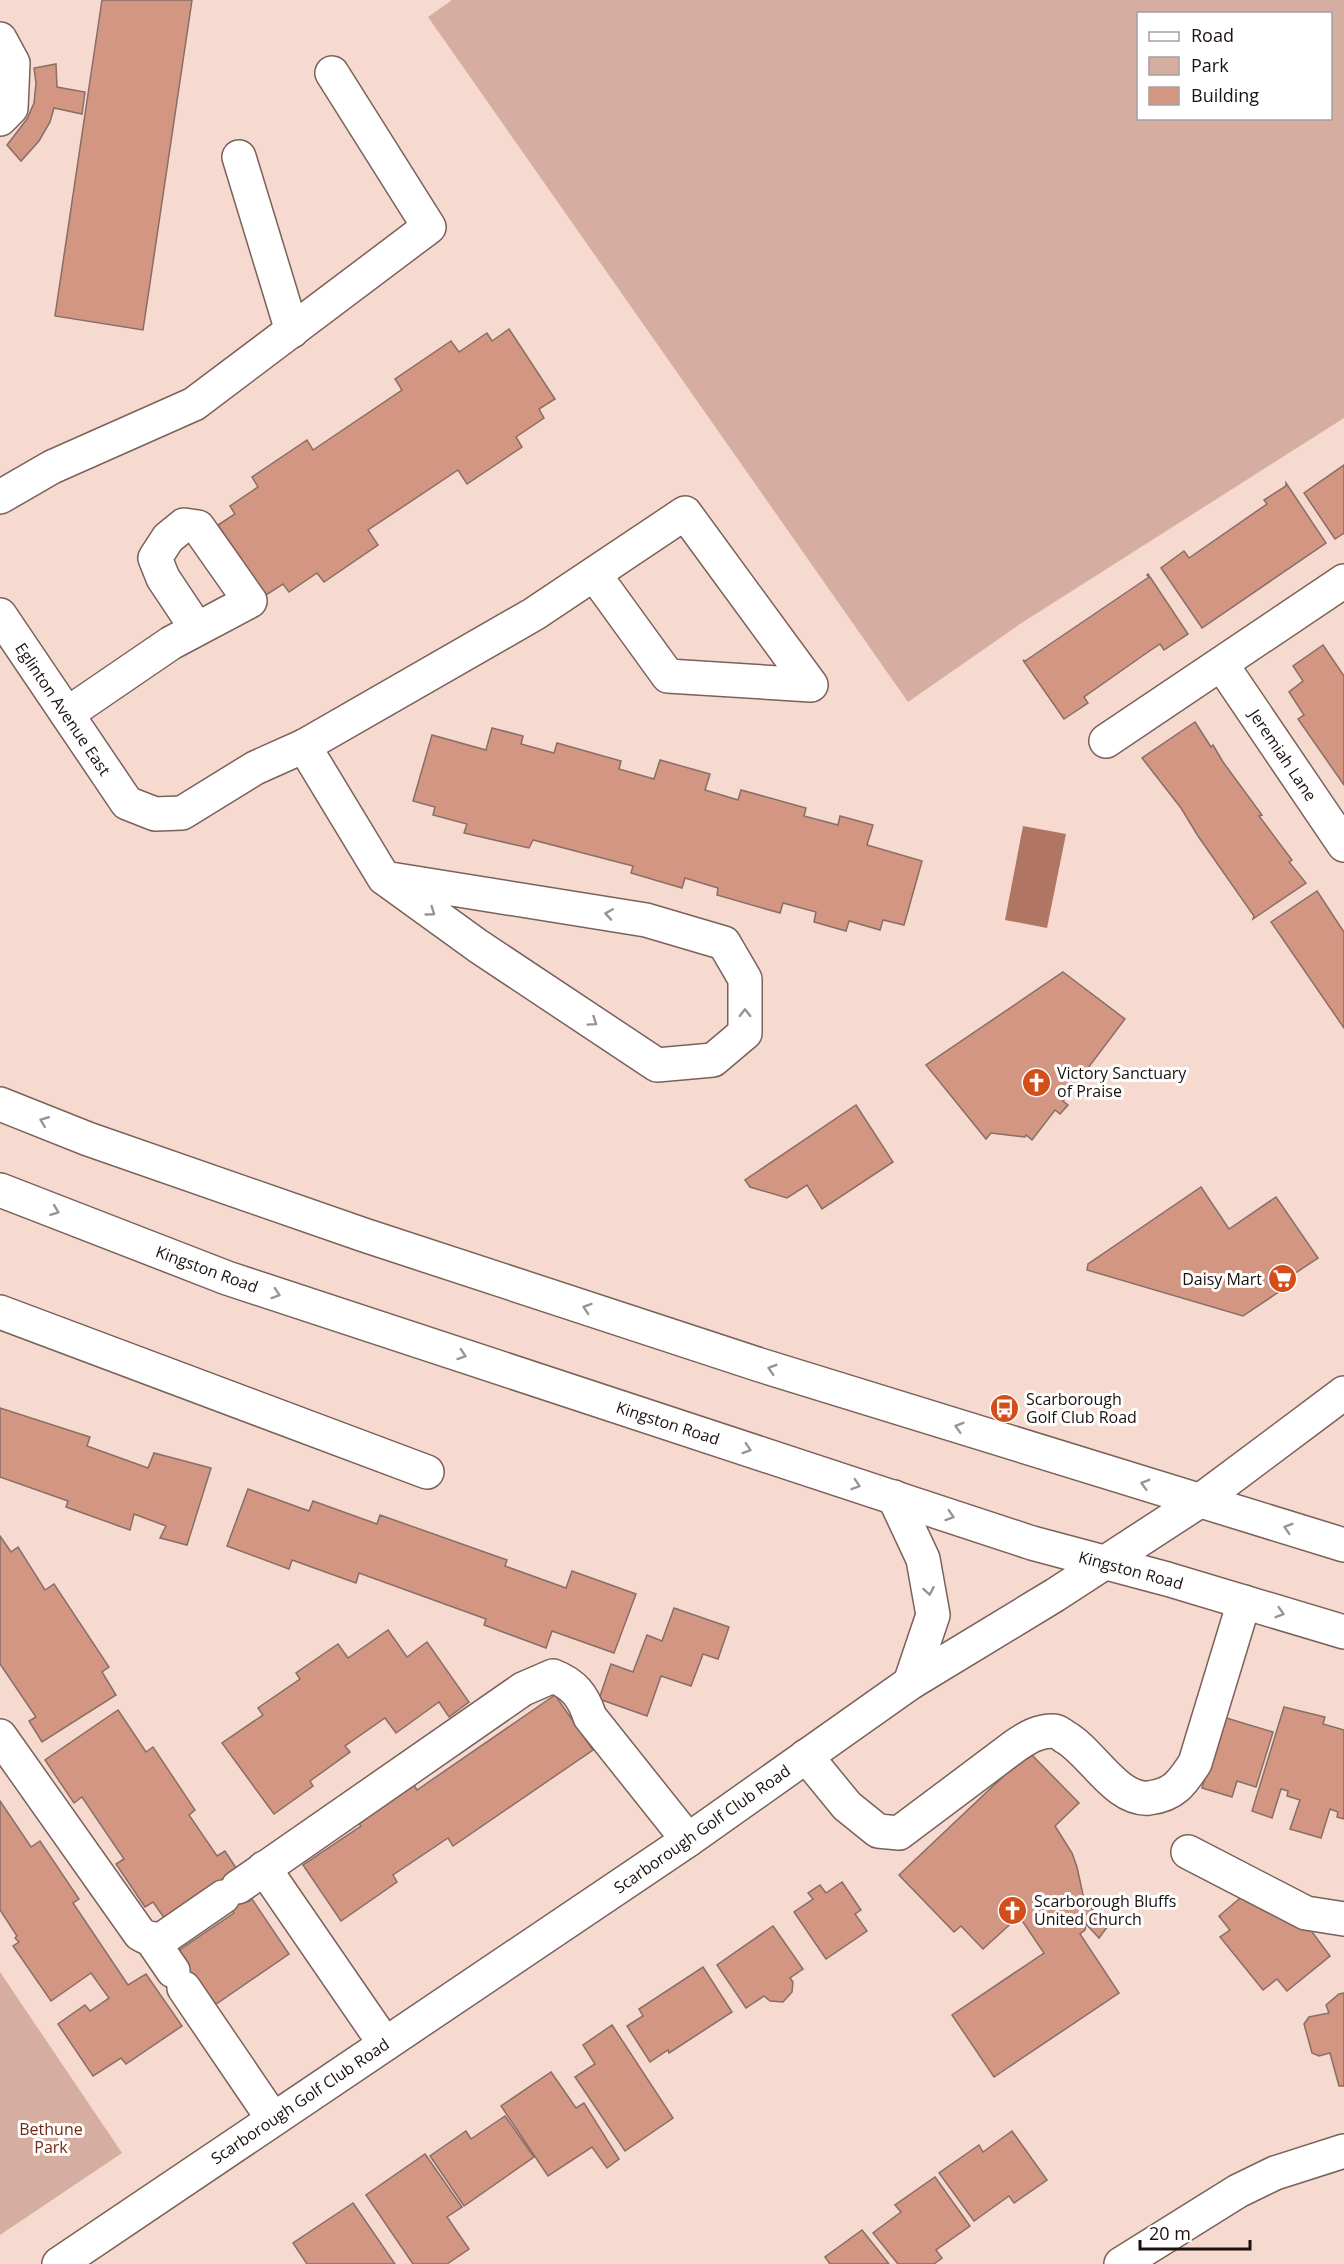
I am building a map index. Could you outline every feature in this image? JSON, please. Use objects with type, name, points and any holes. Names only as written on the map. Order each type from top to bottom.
[{"type":"main road","points":[[0,39],[13,63],[11,108],[0,119]]},
{"type":"main road","points":[[0,497],[52,467],[194,404],[429,227],[332,73]]},
{"type":"main road","points":[[239,157],[292,331]]},
{"type":"main road","points":[[384,878],[646,920],[724,943],[745,980],[745,1033],[713,1060],[657,1065],[478,946],[384,878],[304,746],[534,614],[685,513],[811,685],[668,676],[594,574]]},
{"type":"main road","points":[[1106,741],[1344,581]]},
{"type":"main road","name":"Eglinton Avenue East","points":[[0,615],[127,803],[155,814],[182,813],[255,768],[304,746]]},
{"type":"main road","points":[[67,714],[171,643],[197,629]]},
{"type":"main road","name":"Jeremiah Lane","points":[[1222,665],[1344,845]]},
{"type":"main road","points":[[0,1104],[88,1139],[364,1235],[760,1365],[1344,1545]]},
{"type":"main road","name":"Kingston Road","points":[[0,1190],[227,1278],[1032,1543],[1344,1632]]},
{"type":"main road","points":[[0,1312],[427,1472]]},
{"type":"main road","name":"Scarborough Golf Club Road","points":[[59,2264],[688,1840],[910,1683],[1055,1595],[1201,1500],[1344,1393]]},
{"type":"main road","points":[[894,1497],[923,1559],[933,1615],[910,1683]]},
{"type":"main road","points":[[806,1756],[847,1806],[878,1831],[898,1833],[1014,1746],[1035,1733],[1055,1731],[1078,1744],[1117,1787],[1144,1798],[1165,1796],[1183,1782],[1195,1763],[1244,1602]]},
{"type":"main road","points":[[151,1939],[165,1937],[523,1689],[554,1676],[576,1690],[584,1700],[590,1717],[688,1840]]},
{"type":"main road","points":[[0,1736],[140,1934],[151,1939],[273,2119]]},
{"type":"main road","points":[[1188,1852],[1306,1912],[1344,1919]]},
{"type":"main road","points":[[264,1868],[385,2044]]},
{"type":"main road","points":[[1121,2264],[1238,2191],[1275,2173],[1344,2151]]},
{"type":"green space","points":[[452,0],[1344,0],[1344,418],[1020,624],[908,702],[428,17]]},
{"type":"green space","name":"Bethune Park","points":[[0,1972],[122,2153],[0,2235]]},
{"type":"shaded area","points":[[1023,826],[1066,834],[1047,928],[1005,920]]},
{"type":"building","points":[[102,0],[192,0],[143,330],[55,316]]},
{"type":"building","points":[[56,64],[57,87],[85,92],[82,114],[54,108],[50,122],[39,141],[21,161],[7,145],[27,119],[34,103],[36,83],[34,68]]},
{"type":"building","points":[[509,329],[555,399],[539,409],[544,418],[516,437],[522,447],[467,484],[458,470],[368,530],[378,545],[324,582],[317,573],[289,592],[283,584],[266,595],[218,525],[235,514],[230,506],[258,487],[252,477],[307,440],[313,450],[402,390],[395,379],[451,341],[459,352],[487,333],[492,341]]},
{"type":"building","points":[[1344,465],[1344,533],[1335,539],[1304,493]]},
{"type":"building","points":[[1286,483],[1326,543],[1202,628],[1161,568],[1184,551],[1189,558],[1267,504],[1264,500],[1286,486]]},
{"type":"building","points":[[1148,574],[1188,634],[1164,650],[1160,644],[1148,652],[1084,697],[1088,703],[1064,719],[1023,660],[1025,661],[1149,577]]},
{"type":"building","points":[[1323,645],[1344,676],[1344,785],[1298,719],[1304,715],[1289,692],[1303,681],[1293,666]]},
{"type":"building","points":[[1195,722],[1262,815],[1259,816],[1292,860],[1289,862],[1306,883],[1253,919],[1254,916],[1181,808],[1142,758]]},
{"type":"building","points":[[492,728],[523,736],[521,744],[554,753],[557,743],[621,761],[619,769],[654,779],[660,760],[710,774],[705,790],[738,800],[741,790],[806,808],[804,816],[838,825],[840,816],[873,825],[867,845],[922,861],[904,925],[883,920],[880,930],[849,921],[846,931],[814,922],[816,912],[783,903],[780,913],[717,895],[718,888],[685,878],[682,888],[631,873],[633,866],[533,840],[529,848],[464,833],[467,824],[433,815],[435,807],[413,801],[432,735],[486,750]]},
{"type":"building","points":[[1317,891],[1344,932],[1344,1028],[1271,922]]},
{"type":"building","points":[[1063,972],[1125,1019],[1063,1101],[1068,1105],[1060,1114],[1055,1110],[1032,1140],[1026,1135],[1025,1137],[991,1133],[986,1139],[926,1065]]},
{"type":"building","points":[[856,1105],[893,1162],[822,1209],[807,1185],[787,1198],[750,1187],[745,1180]]},
{"type":"building","points":[[1201,1187],[1229,1229],[1276,1197],[1318,1258],[1291,1276],[1295,1281],[1243,1316],[1087,1270],[1088,1264]]},
{"type":"building","points":[[0,1408],[90,1437],[87,1446],[148,1468],[154,1453],[211,1468],[187,1545],[160,1538],[166,1526],[134,1514],[130,1530],[66,1507],[68,1501],[0,1477]]},
{"type":"building","points":[[248,1489],[309,1511],[313,1501],[377,1524],[380,1515],[507,1560],[505,1566],[566,1588],[572,1571],[636,1594],[614,1653],[552,1631],[546,1648],[484,1625],[486,1619],[359,1573],[356,1583],[292,1560],[289,1569],[227,1546]]},
{"type":"building","points":[[0,1536],[11,1552],[18,1547],[45,1590],[54,1584],[109,1667],[102,1672],[116,1695],[42,1742],[29,1721],[36,1717],[0,1664]]},
{"type":"building","points":[[674,1608],[729,1627],[718,1659],[703,1654],[691,1686],[661,1676],[647,1716],[599,1699],[611,1664],[633,1672],[647,1635],[662,1641]]},
{"type":"building","points":[[388,1630],[407,1657],[427,1642],[469,1702],[449,1717],[439,1702],[396,1733],[385,1718],[345,1746],[350,1752],[310,1781],[313,1786],[274,1814],[222,1743],[263,1715],[258,1708],[300,1679],[296,1673],[338,1644],[348,1658]]},
{"type":"building","points":[[555,1695],[593,1750],[453,1846],[448,1838],[393,1875],[397,1882],[341,1921],[303,1865],[361,1826],[356,1820],[412,1782],[417,1790]]},
{"type":"building","points":[[1284,1707],[1325,1717],[1323,1724],[1344,1730],[1344,1819],[1337,1817],[1338,1812],[1330,1809],[1321,1838],[1290,1829],[1300,1800],[1287,1796],[1288,1791],[1281,1789],[1272,1818],[1252,1811]]},
{"type":"building","points":[[118,1710],[146,1752],[153,1747],[195,1810],[189,1815],[217,1856],[225,1851],[238,1871],[230,1876],[248,1902],[252,1899],[289,1954],[212,2007],[175,1953],[234,1913],[223,1897],[165,1919],[153,1902],[145,1907],[116,1864],[124,1859],[82,1797],[74,1803],[45,1760]]},
{"type":"building","points":[[1223,1717],[1273,1732],[1256,1787],[1237,1781],[1232,1797],[1202,1788]]},
{"type":"building","name":"Scarborough Bluffs United Church","points":[[1029,1752],[1079,1803],[1055,1826],[1072,1853],[1085,1904],[1111,1922],[1099,1938],[1086,1924],[1085,1930],[1080,1934],[1119,1993],[994,2077],[952,2015],[1044,1953],[1019,1916],[983,1949],[961,1926],[954,1932],[899,1875]]},
{"type":"building","points":[[0,1801],[31,1847],[40,1841],[79,1899],[73,1903],[128,1985],[146,1974],[182,2026],[126,2064],[121,2058],[93,2076],[58,2024],[85,2005],[90,2011],[109,1998],[91,1973],[51,2001],[13,1946],[19,1942],[15,1938],[17,1936],[0,1910]]},
{"type":"building","points":[[842,1882],[861,1910],[855,1914],[867,1931],[826,1959],[794,1912],[813,1899],[808,1893],[820,1885],[826,1893]]},
{"type":"building","points":[[1251,1889],[1276,1905],[1292,1924],[1301,1917],[1330,1956],[1287,1991],[1277,1979],[1263,1990],[1220,1937],[1230,1930],[1219,1916]]},
{"type":"building","points":[[773,1926],[803,1969],[790,1978],[793,1982],[792,1992],[783,2002],[770,2001],[764,1996],[746,2008],[717,1965]]},
{"type":"building","points":[[703,1967],[732,2012],[669,2053],[668,2050],[650,2062],[627,2026],[643,2016],[639,2009]]},
{"type":"building","points":[[1344,1993],[1344,2086],[1339,2086],[1330,2053],[1319,2056],[1312,2053],[1304,2024],[1309,2017],[1329,2013],[1326,2005],[1339,1994]]},
{"type":"building","points":[[612,2025],[673,2118],[625,2151],[575,2077],[595,2064],[583,2045]]},
{"type":"building","points":[[551,2072],[576,2108],[584,2103],[619,2159],[607,2168],[592,2147],[548,2176],[501,2106]]},
{"type":"building","points":[[505,2116],[534,2157],[464,2206],[430,2156],[466,2131],[471,2139]]},
{"type":"building","points":[[1012,2131],[1047,2180],[1014,2203],[1009,2196],[974,2221],[939,2173],[979,2145],[983,2152]]},
{"type":"building","points":[[425,2154],[462,2207],[447,2217],[469,2249],[447,2264],[413,2264],[366,2195]]},
{"type":"building","points":[[935,2177],[970,2226],[936,2250],[942,2258],[934,2264],[898,2264],[873,2233],[901,2212],[895,2205]]},
{"type":"building","points":[[353,2203],[395,2264],[307,2264],[293,2243]]},
{"type":"building","points":[[862,2230],[889,2264],[830,2264],[825,2257]]},
{"type":"place","name":"Victory Sanctuary of Praise","points":[[1036,1082]]},
{"type":"place","name":"Daisy Mart","points":[[1283,1279]]},
{"type":"place","name":"Scarborough Golf Club Road","points":[[1005,1408]]},
{"type":"place","name":"Scarborough Bluffs United Church","points":[[1013,1910]]}]
